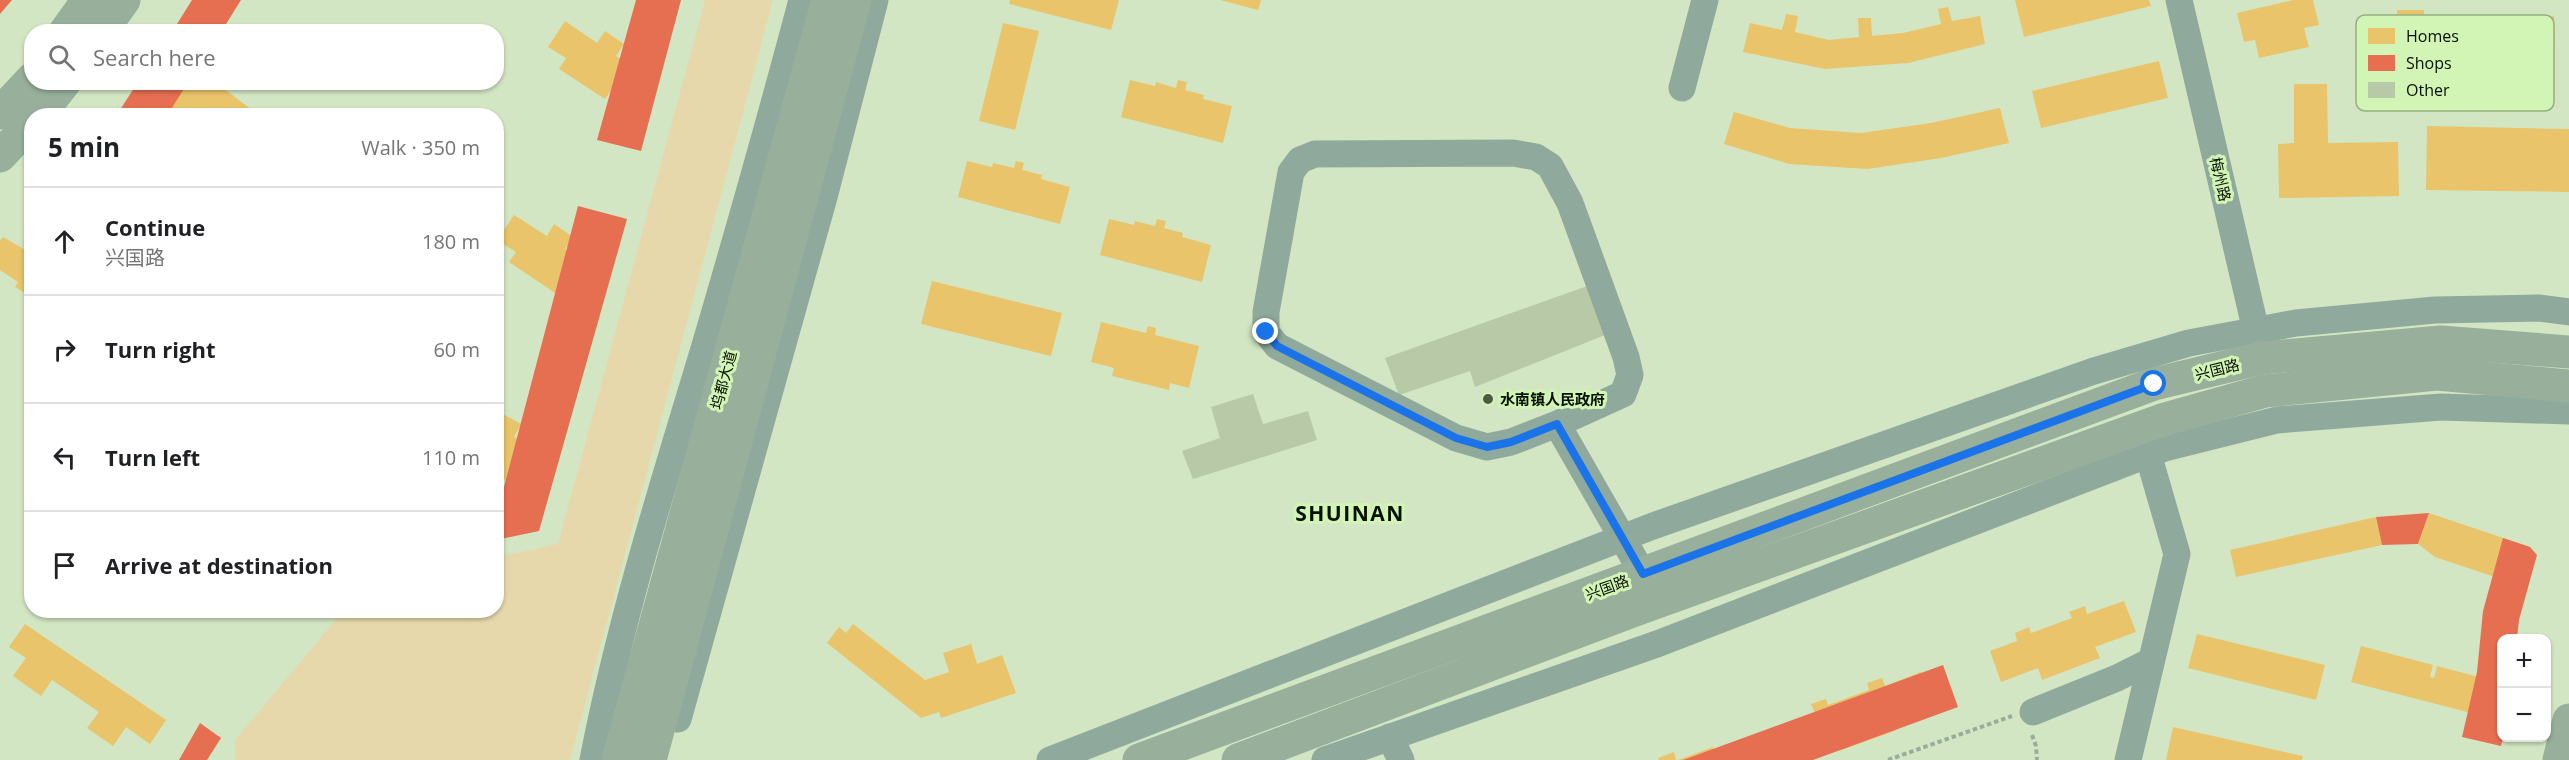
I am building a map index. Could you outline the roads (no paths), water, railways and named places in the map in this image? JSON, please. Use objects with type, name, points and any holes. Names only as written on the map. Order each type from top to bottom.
[{"type":"main road","points":[[71,24],[88,0]]},
{"type":"main road","points":[[107,24],[124,0]]},
{"type":"main road","name":"坞都大道","points":[[619,759],[828,0]]},
{"type":"main road","name":"坞都大道","points":[[619,759],[659,724],[855,0]]},
{"type":"main road","points":[[0,113],[24,88]]},
{"type":"main road","points":[[44,108],[59,90]]},
{"type":"main road","points":[[0,156],[24,130]]},
{"type":"main road","name":"兴国路","points":[[1139,760],[2259,344],[2441,342],[2569,352]]},
{"type":"main road","name":"兴国路","points":[[1238,760],[1635,610],[2162,420],[2265,391],[2437,374],[2569,386]]},
{"type":"main road","points":[[2537,383],[2569,406]]},
{"type":"main road","points":[[2559,760],[2569,720]]},
{"type":"main road","points":[[659,724],[660,760]]},
{"type":"street","points":[[619,759],[602,713],[663,486],[751,191],[802,0]]},
{"type":"street","points":[[666,760],[821,208],[875,0]]},
{"type":"street","points":[[1682,88],[1705,0]]},
{"type":"street","name":"梅州路","points":[[2179,0],[2259,344]]},
{"type":"street","points":[[1514,153],[1536,157],[1550,166],[1570,203],[1626,357],[1630,375],[1623,394],[1557,424],[1511,442],[1487,447],[1456,438],[1277,346],[1266,332],[1266,312],[1291,172],[1300,160],[1315,154],[1514,153]]},
{"type":"street","points":[[1050,760],[1622,538],[2094,371],[2189,343],[2259,344],[2435,310],[2540,308],[2569,312]]},
{"type":"street","points":[[1325,760],[1396,749],[1657,644],[2165,448],[2277,420],[2441,407],[2569,411]]},
{"type":"street","points":[[1557,424],[1643,574]]},
{"type":"street","points":[[2128,760],[2177,554],[2148,454]]},
{"type":"street","points":[[2028,712],[2117,678],[2151,661]]},
{"type":"place","name":"水南镇人民政府","points":[[1488,399]]},
{"type":"district","name":"SHUINAN","points":[[1350,513]]}]
